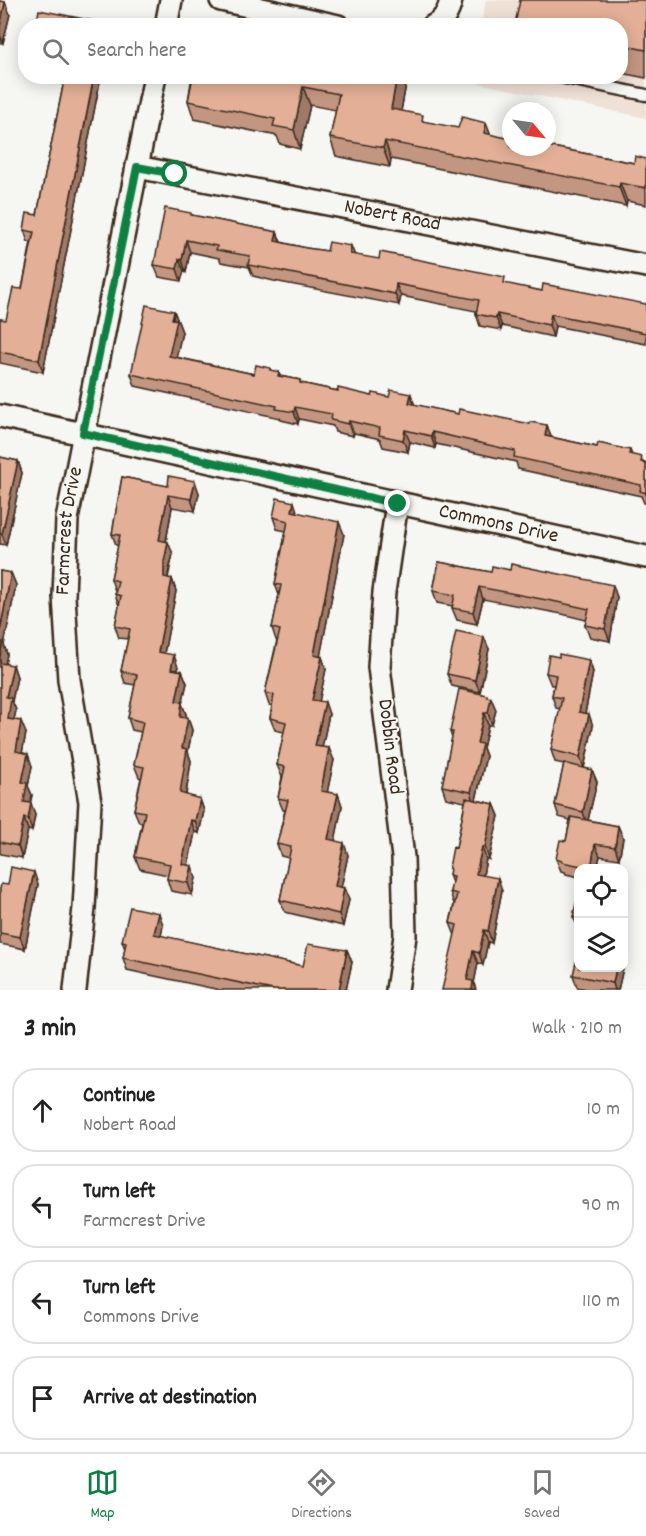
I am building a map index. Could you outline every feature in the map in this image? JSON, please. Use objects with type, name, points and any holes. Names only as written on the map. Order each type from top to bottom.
[{"type":"street","points":[[168,18],[171,0]]},
{"type":"street","points":[[221,0],[302,18]]},
{"type":"street","points":[[442,18],[448,11],[451,0]]},
{"type":"street","name":"Farmcrest Drive","points":[[75,990],[85,897],[90,802],[69,680],[64,596],[67,519],[153,84]]},
{"type":"street","name":"Nobert Road","points":[[137,167],[646,266]]},
{"type":"street","name":"Commons Drive","points":[[0,416],[646,557]]},
{"type":"street","name":"Dobbin Road","points":[[397,990],[405,936],[404,857],[380,667],[384,592],[398,504]]},
{"type":"lane","points":[[593,84],[646,95]]},
{"type":"shaded area","points":[[486,0],[646,0],[646,118],[482,84],[628,84],[628,18],[482,18]]},
{"type":"building","points":[[520,0],[646,0],[646,50],[628,46],[628,18],[516,18]]},
{"type":"building","points":[[0,1],[5,2],[0,26]]},
{"type":"building","points":[[39,10],[80,18],[38,18]]},
{"type":"building","points":[[63,84],[92,84],[39,360],[0,352],[0,319],[6,320],[13,288],[22,289],[34,232],[24,230],[27,213],[37,215]]},
{"type":"building","points":[[191,84],[396,84],[391,109],[423,115],[422,121],[458,128],[462,117],[486,123],[484,133],[502,137],[502,156],[556,156],[556,148],[634,163],[635,156],[646,159],[646,188],[620,183],[619,187],[385,141],[383,148],[330,138],[339,94],[303,87],[294,130],[273,126],[275,119],[188,101]]},
{"type":"building","points":[[165,208],[277,232],[275,241],[306,248],[327,251],[329,242],[351,246],[350,254],[379,259],[380,252],[505,277],[504,283],[542,291],[543,284],[646,304],[646,333],[551,314],[549,325],[497,314],[496,318],[476,314],[479,300],[396,284],[395,294],[248,265],[250,256],[216,250],[217,246],[186,240],[182,260],[179,259],[177,269],[154,265]]},
{"type":"building","points":[[146,305],[174,311],[172,319],[177,320],[169,356],[254,374],[256,365],[279,372],[278,376],[300,380],[300,383],[338,391],[338,388],[372,396],[373,393],[389,397],[391,390],[411,394],[409,403],[458,414],[459,409],[530,424],[530,422],[547,425],[545,436],[597,447],[598,443],[630,450],[629,454],[642,457],[641,462],[646,464],[646,493],[640,491],[641,485],[514,457],[515,451],[432,432],[431,436],[405,430],[403,440],[379,435],[380,428],[349,421],[348,424],[331,420],[332,414],[295,407],[294,412],[276,409],[277,406],[131,374]]},
{"type":"building","points":[[0,457],[18,461],[2,534],[0,533]]},
{"type":"building","points":[[169,476],[195,481],[191,499],[168,495],[159,540],[168,542],[164,577],[172,579],[158,652],[174,655],[171,669],[182,671],[176,701],[182,702],[180,717],[188,718],[182,748],[187,749],[180,793],[200,799],[195,821],[191,820],[182,864],[192,866],[188,883],[167,879],[170,864],[135,857],[145,812],[134,810],[144,767],[134,765],[143,722],[128,718],[137,675],[121,671],[130,629],[115,626],[121,596],[115,594],[118,581],[111,579],[120,535],[112,534],[122,477],[168,486]]},
{"type":"building","points":[[277,498],[294,502],[292,511],[339,522],[314,655],[322,657],[312,700],[325,702],[315,746],[329,748],[321,791],[338,794],[328,839],[344,843],[335,886],[344,888],[339,914],[280,900],[291,847],[277,844],[288,800],[278,798],[285,767],[277,765],[286,722],[270,718],[274,695],[265,693],[280,630],[272,628],[281,585],[275,584],[288,521],[273,517]]},
{"type":"building","points":[[439,562],[491,572],[492,566],[510,570],[511,564],[613,585],[605,629],[585,625],[589,609],[479,587],[473,612],[452,608],[455,595],[433,591]]},
{"type":"building","points":[[0,571],[11,573],[0,631]]},
{"type":"building","points":[[456,631],[484,637],[475,680],[447,674]]},
{"type":"building","points":[[559,654],[589,660],[579,712],[589,714],[580,757],[551,750],[562,698],[552,696],[556,675],[546,673],[549,655],[559,657]]},
{"type":"building","points":[[0,663],[13,665],[6,697],[11,698],[8,719],[21,721],[16,751],[28,754],[22,782],[27,783],[24,802],[31,803],[28,819],[24,818],[18,846],[0,842]]},
{"type":"building","points":[[459,689],[487,695],[491,698],[488,713],[484,713],[477,743],[482,744],[471,792],[442,786]]},
{"type":"building","points":[[564,763],[592,770],[583,812],[555,805]]},
{"type":"building","points":[[466,798],[494,804],[485,847],[482,847],[476,874],[498,878],[488,931],[484,930],[479,953],[473,951],[467,980],[473,981],[472,990],[442,990],[457,925],[450,923],[457,894],[450,892],[453,876],[449,875],[449,868],[453,847],[456,848]]},
{"type":"building","points":[[571,817],[618,826],[615,847],[595,844],[592,864],[574,864],[556,859],[560,840],[566,841]]},
{"type":"building","points":[[11,867],[34,872],[20,937],[0,933],[0,889],[1,884],[8,885]]},
{"type":"building","points":[[130,907],[159,913],[154,934],[303,966],[308,944],[347,950],[339,990],[273,990],[123,958],[126,942],[122,941]]},
{"type":"building","points":[[574,971],[615,972],[613,983],[573,975]]},
{"type":"route","points":[[175,174],[137,167],[83,433],[398,504]]}]
